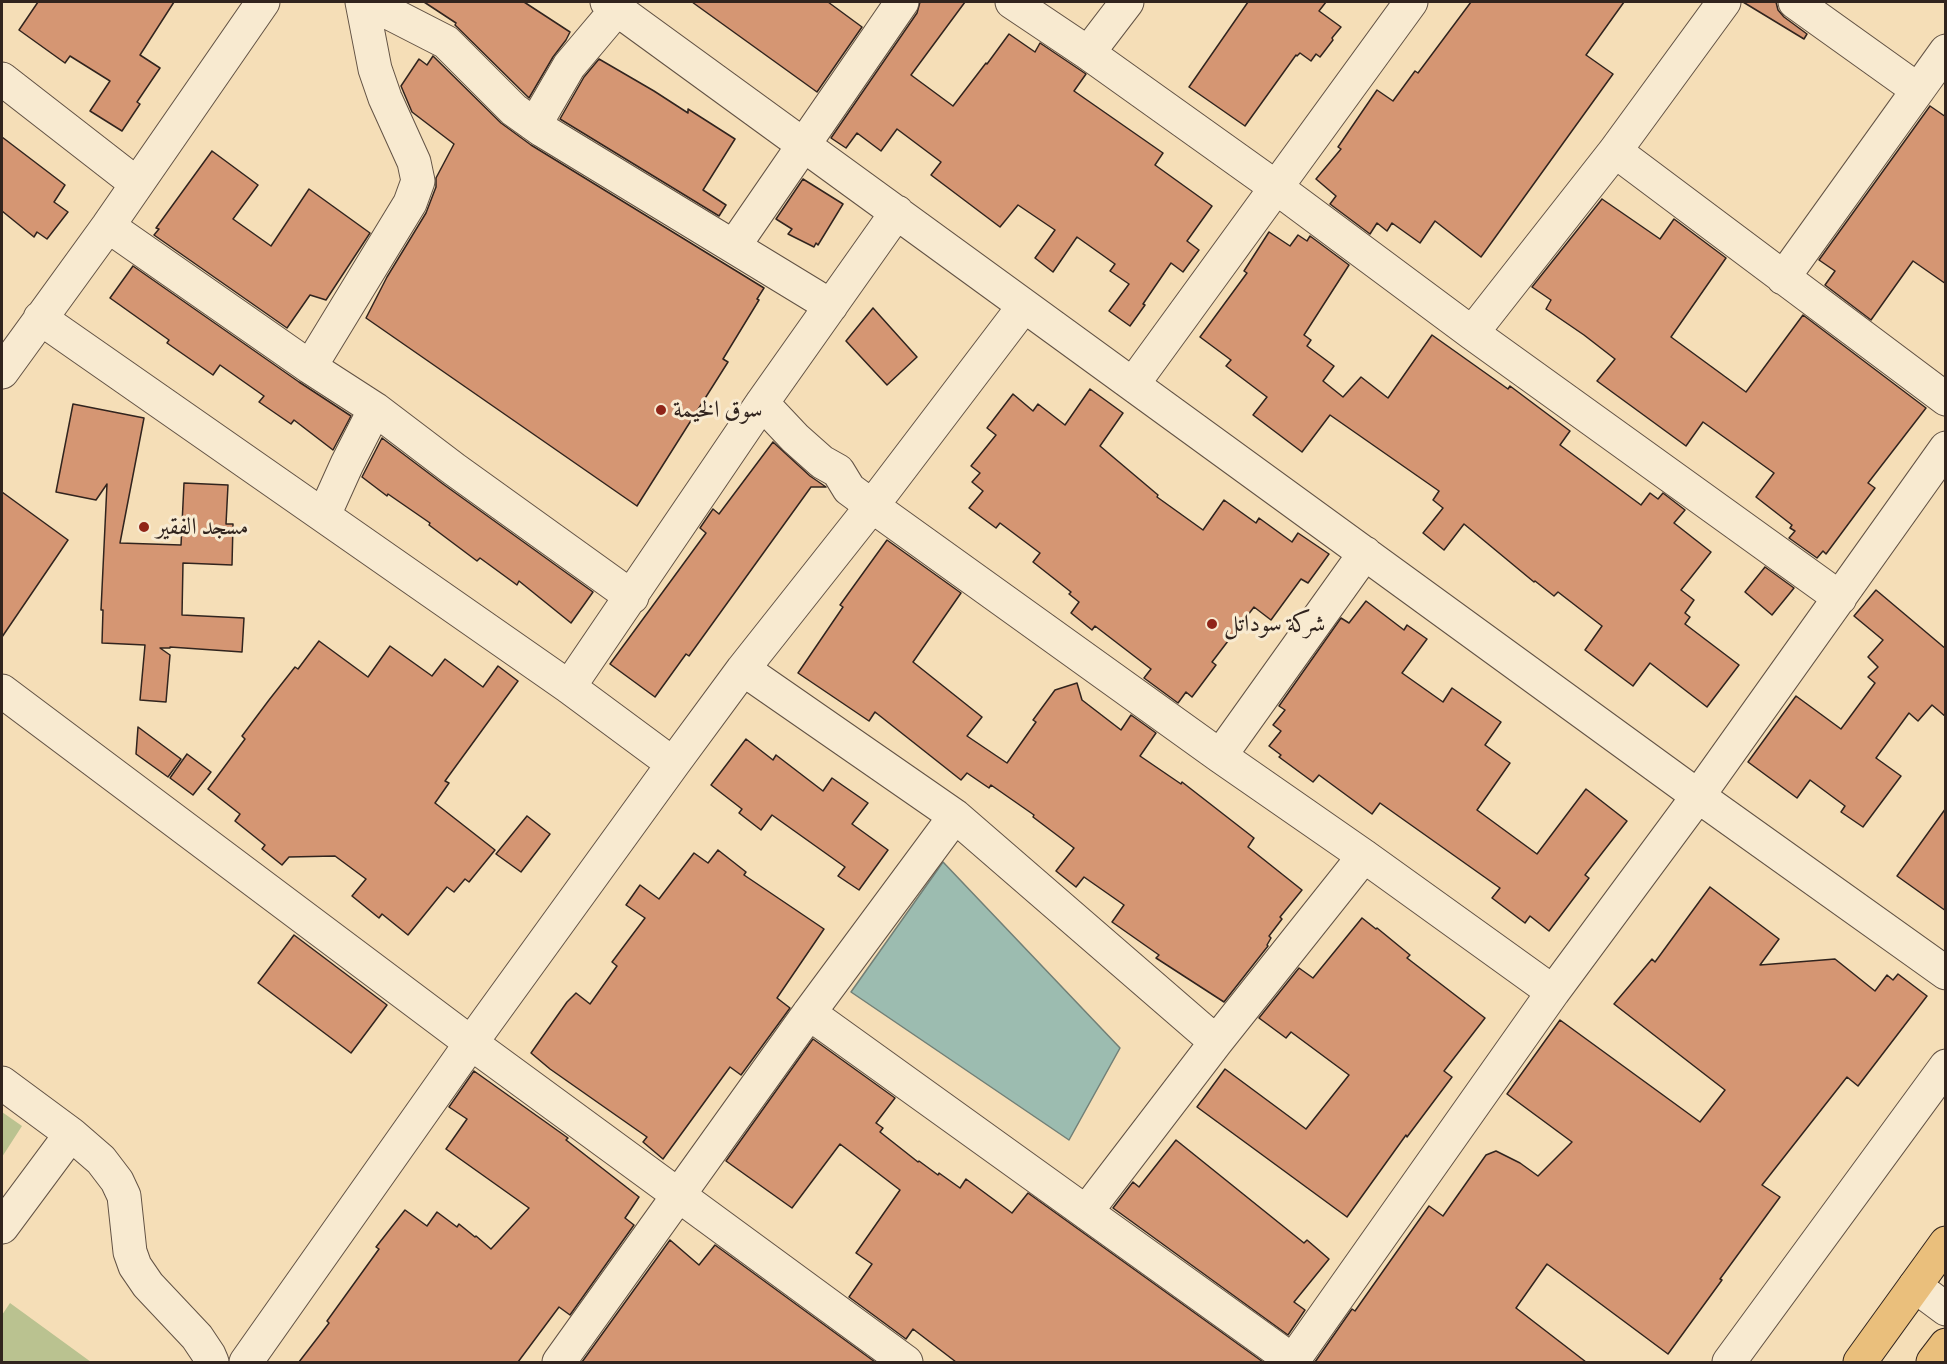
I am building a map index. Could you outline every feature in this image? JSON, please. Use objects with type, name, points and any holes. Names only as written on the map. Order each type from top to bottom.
[{"type":"main road","points":[[1860,1362],[1946,1243]]},
{"type":"main road","points":[[1933,1362],[1946,1345]]},
{"type":"street","points":[[2,372],[108,226],[263,2]]},
{"type":"street","points":[[310,367],[410,203],[418,181],[414,162],[403,141],[375,69],[362,2]]},
{"type":"street","points":[[368,2],[446,42],[514,110],[542,130],[831,306]]},
{"type":"street","points":[[734,246],[902,2]]},
{"type":"street","points":[[1012,2],[1088,53],[1277,188],[1472,333],[1840,598]]},
{"type":"street","points":[[1088,53],[1127,2]]},
{"type":"street","points":[[1132,384],[1411,2]]},
{"type":"street","points":[[1472,333],[1615,151],[1724,2]]},
{"type":"street","points":[[1795,2],[1918,90]]},
{"type":"street","points":[[542,130],[540,117],[569,66],[612,5],[1698,796],[1946,973]]},
{"type":"street","points":[[1783,278],[1946,51]]},
{"type":"street","points":[[2,79],[137,184]]},
{"type":"street","points":[[1615,151],[1946,399]]},
{"type":"street","points":[[569,687],[762,403],[897,212]]},
{"type":"street","points":[[108,226],[310,367],[375,409],[632,597]]},
{"type":"street","points":[[246,1362],[471,1043],[673,764],[743,669],[872,506],[1024,306]]},
{"type":"street","points":[[40,318],[569,687],[673,764]]},
{"type":"street","points":[[762,403],[795,438],[822,462],[838,471],[849,489],[1553,992]]},
{"type":"street","points":[[324,515],[346,464],[375,409]]},
{"type":"street","points":[[809,1013],[1292,1362],[1553,992],[1698,796],[1946,448]]},
{"type":"street","points":[[1220,756],[1365,554]]},
{"type":"street","points":[[743,669],[955,816],[1216,1042]]},
{"type":"street","points":[[2,691],[471,1043],[906,1362]]},
{"type":"street","points":[[559,1362],[809,1013],[955,816]]},
{"type":"street","points":[[1086,1212],[1216,1042],[1364,856]]},
{"type":"street","points":[[1729,1362],[1946,1066]]},
{"type":"street","points":[[2,1083],[71,1134],[101,1160],[124,1196],[130,1252],[135,1266],[148,1285],[197,1337],[212,1362]]},
{"type":"street","points":[[2,1227],[71,1134]]},
{"type":"street","points":[[1915,1287],[1946,1309]]},
{"type":"green space","points":[[2,1112],[22,1126],[2,1157]]},
{"type":"green space","points":[[10,1303],[91,1362],[2,1362],[2,1315]]},
{"type":"shaded area","points":[[943,862],[1120,1048],[1069,1140],[851,992]]},
{"type":"building","points":[[38,2],[174,2],[140,55],[160,68],[137,102],[140,104],[122,131],[90,111],[110,81],[70,56],[65,63],[19,30]]},
{"type":"building","points":[[424,2],[524,2],[570,32],[529,98],[455,25],[456,23]]},
{"type":"building","points":[[692,2],[828,2],[862,27],[817,92]]},
{"type":"building","points":[[920,2],[965,2],[911,75],[953,106],[1009,34],[1035,52],[1040,43],[1086,74],[1074,91],[1163,153],[1155,165],[1212,206],[1187,241],[1199,250],[1183,272],[1171,263],[1130,326],[1109,311],[1129,284],[1110,271],[1115,264],[1077,237],[1053,272],[1035,258],[1055,230],[1018,205],[1000,227],[931,175],[941,162],[897,129],[881,151],[857,133],[846,148],[831,138],[917,13]]},
{"type":"building","points":[[1248,2],[1326,2],[1319,11],[1341,27],[1320,57],[1316,54],[1311,61],[1300,53],[1296,55],[1245,126],[1189,87]]},
{"type":"building","points":[[1471,2],[1624,2],[1586,55],[1613,74],[1481,257],[1435,221],[1420,243],[1392,223],[1387,231],[1377,223],[1370,234],[1330,204],[1336,196],[1316,179],[1341,149],[1338,147],[1377,90],[1393,101],[1415,71],[1418,73]]},
{"type":"building","points":[[1743,2],[1776,2],[1778,10],[1784,17],[1807,34],[1804,39]]},
{"type":"building","points":[[433,56],[501,123],[531,145],[764,288],[723,359],[728,362],[637,506],[366,318],[387,277],[426,213],[436,187],[436,178],[454,144],[412,112],[401,86],[419,59],[427,65]]},
{"type":"building","points":[[599,59],[688,113],[688,109],[735,139],[703,190],[726,205],[719,216],[560,119],[584,77]]},
{"type":"building","points":[[1930,106],[1946,117],[1946,284],[1913,261],[1871,320],[1825,285],[1835,271],[1819,260]]},
{"type":"building","points":[[2,137],[65,185],[54,202],[68,212],[47,239],[37,232],[34,237],[2,211]]},
{"type":"building","points":[[212,151],[258,185],[233,219],[271,246],[309,189],[370,233],[326,300],[310,295],[287,328],[154,235],[159,229],[156,228]]},
{"type":"building","points":[[803,179],[843,204],[818,245],[816,243],[814,247],[788,234],[792,229],[776,219]]},
{"type":"building","points":[[1602,199],[1660,239],[1674,219],[1726,258],[1671,337],[1746,392],[1803,315],[1926,408],[1868,483],[1875,488],[1826,554],[1823,551],[1817,558],[1789,538],[1795,531],[1790,528],[1792,525],[1756,497],[1774,473],[1703,422],[1686,446],[1597,381],[1615,359],[1546,309],[1551,300],[1532,287]]},
{"type":"building","points":[[1269,232],[1290,246],[1298,235],[1307,241],[1310,236],[1349,265],[1304,335],[1311,340],[1307,346],[1334,366],[1323,381],[1343,397],[1361,377],[1388,398],[1432,335],[1508,389],[1510,386],[1570,431],[1560,445],[1641,505],[1650,493],[1658,499],[1663,493],[1685,510],[1674,523],[1711,552],[1681,590],[1694,600],[1685,613],[1690,617],[1685,624],[1739,665],[1707,707],[1650,663],[1633,686],[1585,650],[1602,626],[1558,592],[1554,596],[1534,582],[1464,524],[1444,550],[1423,533],[1443,508],[1433,500],[1439,491],[1330,415],[1302,452],[1253,415],[1267,397],[1226,366],[1231,360],[1200,337],[1247,273],[1244,271]]},
{"type":"building","points":[[133,266],[351,416],[333,450],[294,420],[291,424],[259,402],[264,396],[220,365],[213,375],[167,343],[169,340],[110,298]]},
{"type":"building","points":[[873,308],[917,357],[887,385],[846,341]]},
{"type":"building","points":[[1090,389],[1123,413],[1100,446],[1158,495],[1157,497],[1203,530],[1224,500],[1256,523],[1259,518],[1292,542],[1298,533],[1329,554],[1308,583],[1301,579],[1271,620],[1254,607],[1212,662],[1216,665],[1192,697],[1186,692],[1178,703],[1144,678],[1151,669],[1095,626],[1092,630],[1071,613],[1079,602],[1069,594],[1071,592],[1033,562],[1040,553],[1000,523],[996,528],[969,508],[983,491],[972,482],[980,473],[971,466],[996,435],[987,428],[1013,394],[1033,411],[1038,404],[1065,425]]},
{"type":"building","points":[[73,404],[144,418],[120,543],[181,545],[184,483],[228,485],[226,524],[233,524],[232,565],[183,563],[182,615],[244,618],[242,652],[160,648],[170,655],[166,702],[140,700],[145,645],[102,643],[103,610],[101,610],[107,484],[96,500],[56,492]]},
{"type":"building","points":[[382,438],[593,592],[571,623],[519,581],[517,585],[480,558],[477,561],[429,525],[430,523],[362,477]]},
{"type":"building","points":[[773,442],[810,476],[826,487],[811,487],[689,656],[686,654],[655,697],[610,664],[706,533],[700,528],[713,509],[719,514]]},
{"type":"building","points":[[2,492],[68,540],[2,637]]},
{"type":"building","points":[[887,540],[961,593],[913,662],[982,717],[967,736],[1007,763],[1036,722],[1033,720],[1055,690],[1077,683],[1082,700],[1121,730],[1131,715],[1156,733],[1140,756],[1181,784],[1182,782],[1254,838],[1248,847],[1302,890],[1280,917],[1282,919],[1269,936],[1271,938],[1268,946],[1224,1002],[1156,958],[1159,955],[1112,922],[1124,905],[1084,877],[1076,887],[1056,871],[1074,848],[1033,817],[1034,815],[991,785],[989,788],[967,773],[961,780],[875,712],[869,721],[798,673],[843,607],[840,605]]},
{"type":"building","points":[[1765,567],[1794,588],[1772,615],[1745,592]]},
{"type":"building","points":[[1876,590],[1946,649],[1946,717],[1932,705],[1918,721],[1909,713],[1876,758],[1901,776],[1863,827],[1841,812],[1845,806],[1810,780],[1797,798],[1748,762],[1796,696],[1841,729],[1875,683],[1868,677],[1878,667],[1868,657],[1883,640],[1854,616]]},
{"type":"building","points":[[1366,601],[1404,630],[1407,625],[1427,639],[1402,673],[1443,702],[1452,688],[1501,722],[1485,745],[1510,763],[1477,810],[1537,854],[1586,789],[1627,821],[1585,875],[1589,878],[1549,931],[1530,916],[1525,923],[1492,898],[1500,888],[1380,803],[1372,814],[1319,775],[1313,782],[1279,757],[1281,755],[1269,746],[1281,731],[1273,725],[1285,710],[1279,706],[1341,618],[1349,623]]},
{"type":"building","points":[[319,641],[368,677],[390,646],[432,676],[445,659],[483,687],[498,666],[518,681],[445,781],[449,783],[435,803],[495,850],[469,882],[465,879],[454,892],[447,887],[408,935],[382,914],[379,918],[352,896],[366,879],[335,856],[289,857],[282,865],[262,849],[265,845],[235,821],[240,814],[208,789],[245,739],[242,736],[269,700],[295,667],[298,669]]},
{"type":"building","points":[[138,727],[181,759],[168,777],[136,754]]},
{"type":"building","points":[[746,739],[773,760],[776,755],[823,791],[832,778],[868,803],[852,824],[888,850],[859,890],[838,876],[845,867],[772,815],[761,830],[739,813],[742,809],[711,785]]},
{"type":"building","points":[[187,754],[211,772],[193,795],[170,778]]},
{"type":"building","points":[[1946,808],[1946,911],[1897,876]]},
{"type":"building","points":[[527,816],[550,834],[521,872],[496,854]]},
{"type":"building","points":[[718,850],[746,872],[744,875],[824,929],[777,998],[790,1008],[741,1075],[730,1067],[663,1159],[643,1142],[647,1137],[550,1069],[531,1053],[567,1002],[576,993],[590,1004],[617,966],[612,962],[645,918],[626,905],[640,885],[659,899],[694,853],[708,863]]},
{"type":"building","points":[[1710,887],[1779,939],[1760,965],[1835,959],[1875,991],[1887,975],[1893,980],[1898,974],[1927,996],[1858,1086],[1847,1077],[1762,1185],[1780,1197],[1668,1354],[1547,1264],[1516,1308],[1586,1362],[1315,1362],[1352,1309],[1355,1311],[1429,1206],[1443,1216],[1486,1155],[1496,1151],[1520,1163],[1538,1176],[1572,1142],[1507,1094],[1560,1020],[1700,1122],[1725,1090],[1614,1004],[1652,959],[1655,962]]},
{"type":"building","points":[[1362,918],[1410,955],[1407,958],[1485,1018],[1444,1071],[1452,1077],[1407,1137],[1406,1135],[1347,1217],[1197,1107],[1225,1069],[1306,1129],[1349,1075],[1291,1032],[1286,1038],[1259,1018],[1299,968],[1313,978]]},
{"type":"building","points":[[294,935],[387,1005],[351,1053],[258,983]]},
{"type":"building","points":[[813,1039],[895,1098],[876,1123],[883,1128],[880,1132],[918,1162],[960,1188],[966,1179],[1012,1213],[1028,1193],[1263,1362],[956,1362],[913,1329],[906,1339],[849,1297],[872,1264],[856,1253],[900,1190],[840,1144],[792,1208],[726,1161]]},
{"type":"building","points":[[474,1071],[568,1138],[566,1140],[639,1197],[625,1218],[634,1225],[570,1315],[559,1307],[518,1362],[299,1362],[329,1323],[327,1321],[379,1249],[376,1247],[405,1210],[427,1226],[437,1212],[457,1227],[459,1224],[491,1249],[529,1208],[446,1149],[467,1119],[449,1107]]},
{"type":"building","points":[[1176,1140],[1304,1243],[1307,1240],[1329,1259],[1294,1302],[1305,1310],[1288,1335],[1113,1208],[1133,1182],[1139,1187]]},
{"type":"building","points":[[670,1240],[699,1265],[715,1245],[875,1362],[582,1362]]},
{"type":"place","name":"سوق الخيمة","points":[[661,410]]},
{"type":"place","name":"مسجد الفقير","points":[[144,527]]},
{"type":"place","name":"شركة سوداتل","points":[[1212,624]]}]
